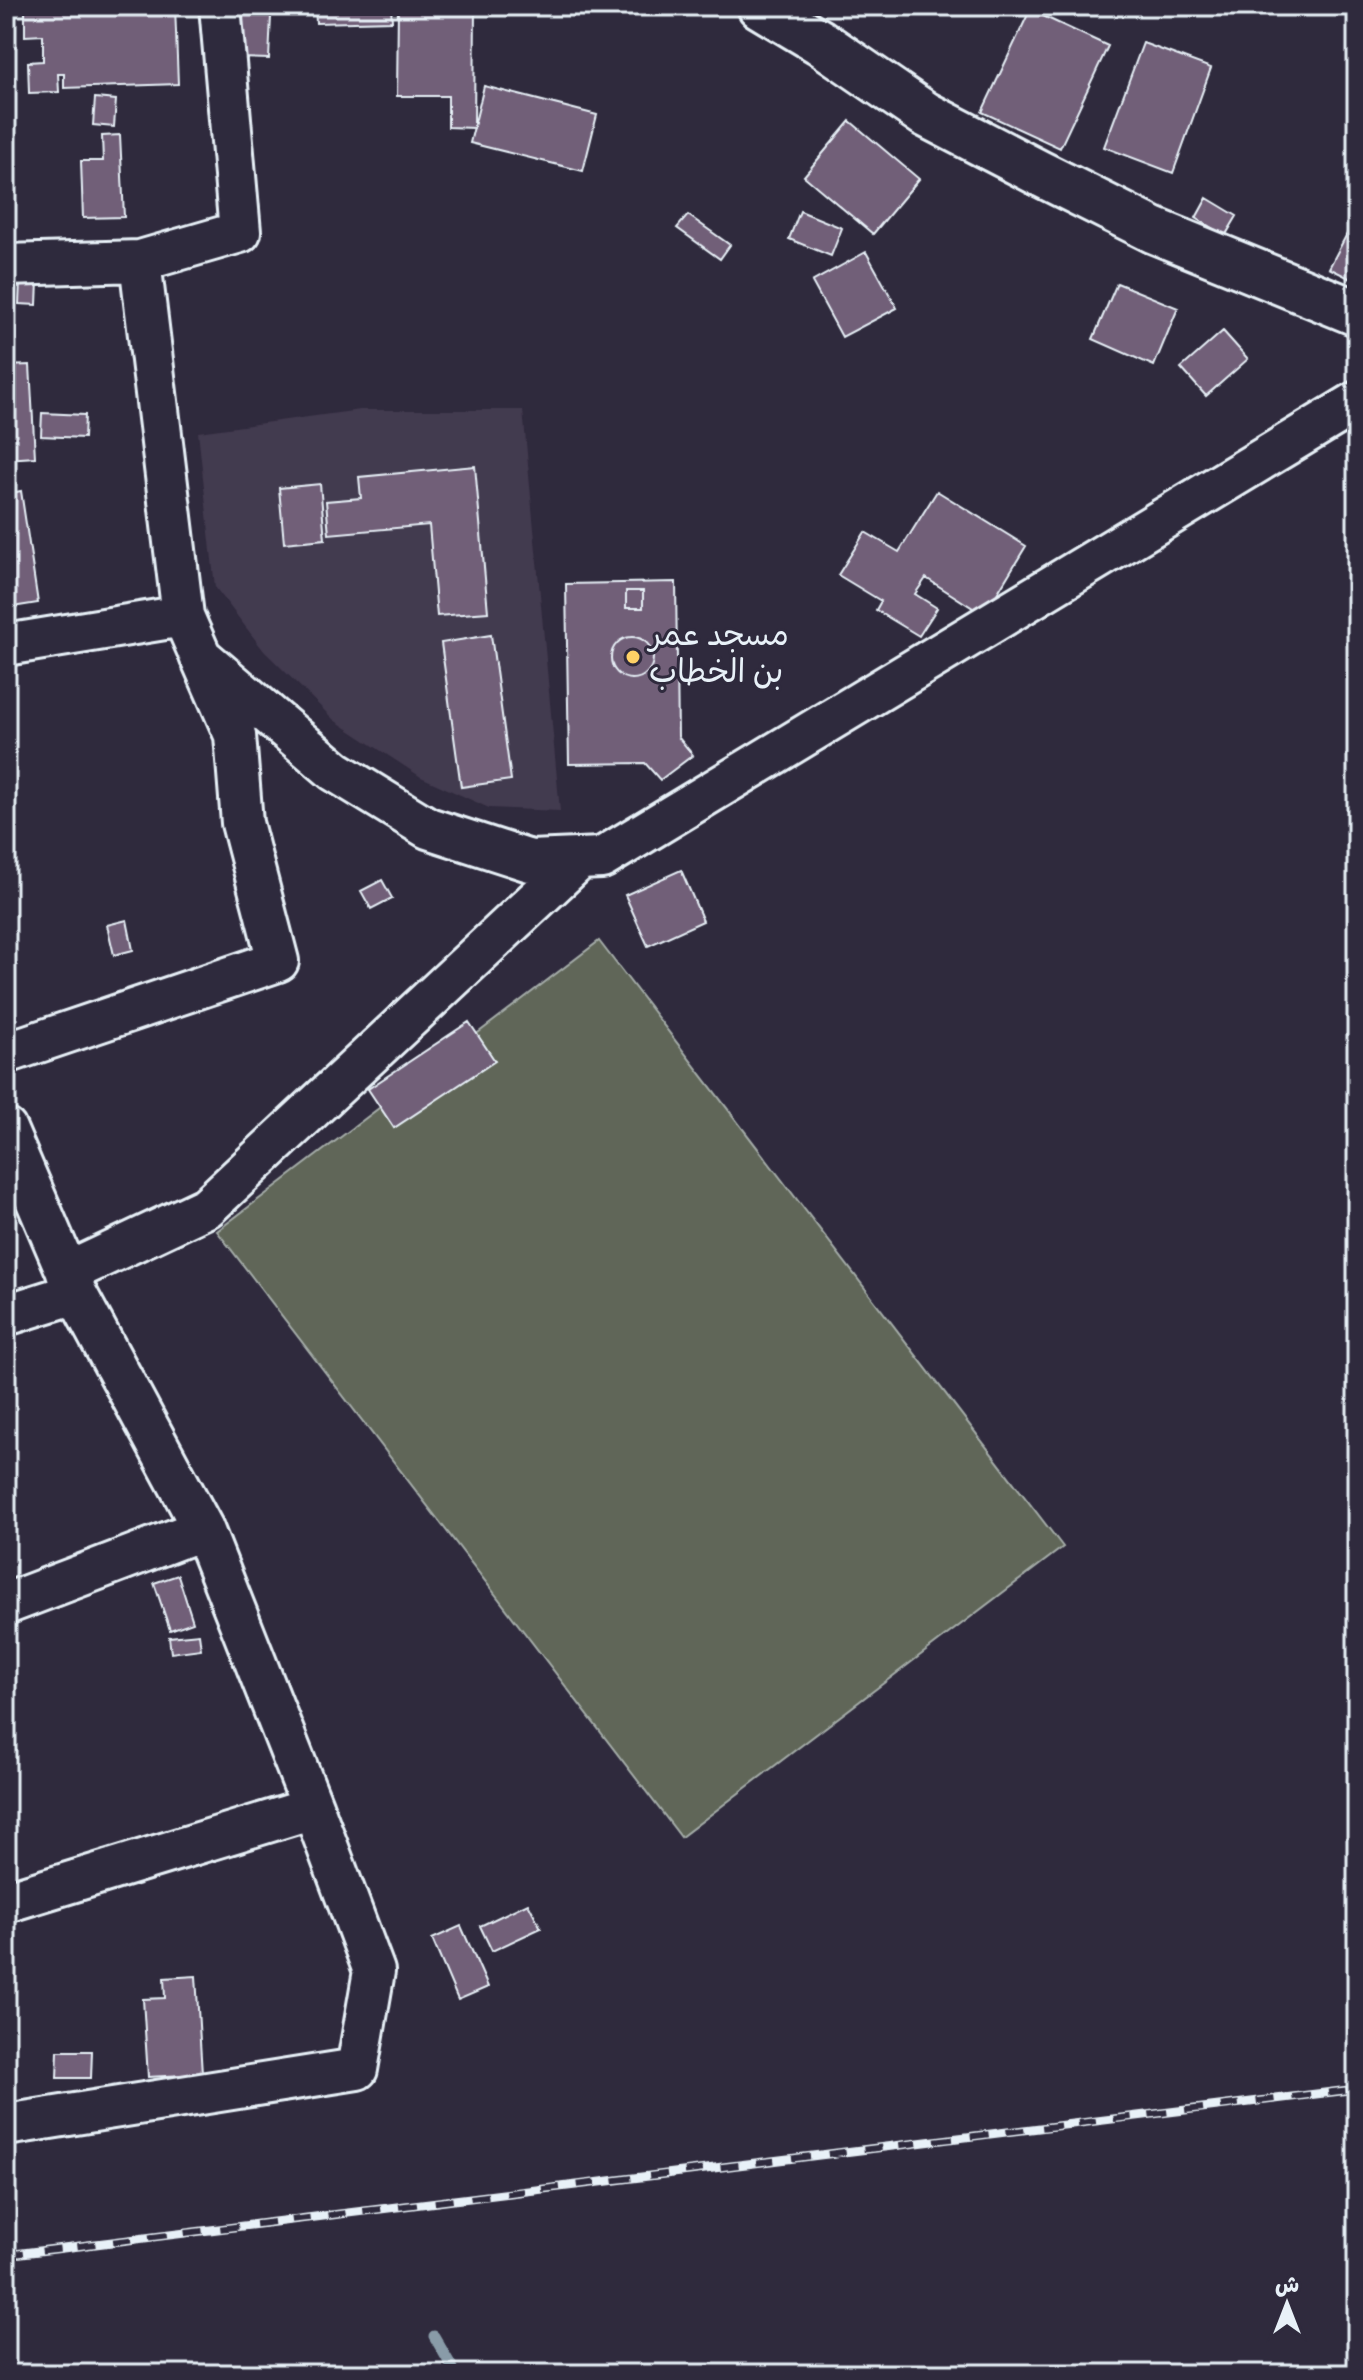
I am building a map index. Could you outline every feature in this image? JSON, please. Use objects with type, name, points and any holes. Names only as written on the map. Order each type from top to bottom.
[{"type":"main road","points":[[760,6],[820,42],[925,114],[1039,173],[1153,230],[1357,313]]},
{"type":"street","points":[[6,265],[140,261],[240,232],[220,6]]},
{"type":"street","points":[[6,1053],[278,961],[242,823],[235,735],[183,616],[140,261]]},
{"type":"street","points":[[200,656],[335,771],[428,828],[530,861],[602,858],[1357,402]]},
{"type":"street","points":[[6,645],[183,616]]},
{"type":"street","points":[[6,1315],[71,1283],[207,1207],[580,859]]},
{"type":"street","points":[[6,1129],[71,1283],[203,1529],[374,1971],[357,2069],[6,2125]]},
{"type":"street","points":[[6,1604],[203,1529]]},
{"type":"street","points":[[6,1902],[313,1808]]},
{"type":"shaded area","points":[[360,410],[523,410],[560,811],[489,808],[421,777],[334,720],[264,651],[215,587],[198,432]]},
{"type":"green space","points":[[599,941],[1063,1547],[681,1837],[217,1231]]},
{"type":"building","points":[[25,6],[175,6],[178,84],[64,88],[64,74],[58,74],[59,92],[29,93],[28,62],[43,61],[43,35],[25,36]]},
{"type":"building","points":[[315,6],[391,6],[392,21],[316,23]]},
{"type":"building","points":[[398,6],[475,6],[474,128],[448,127],[448,96],[397,96]]},
{"type":"building","points":[[1030,10],[1108,46],[1060,148],[982,112]]},
{"type":"building","points":[[241,14],[271,16],[269,59],[239,58]]},
{"type":"building","points":[[1143,43],[1211,68],[1173,173],[1104,147]]},
{"type":"building","points":[[484,86],[597,115],[583,171],[470,143]]},
{"type":"building","points":[[95,98],[116,100],[114,127],[93,125]]},
{"type":"building","points":[[850,121],[919,179],[873,234],[804,176]]},
{"type":"building","points":[[120,135],[124,217],[83,218],[81,161],[103,161],[102,136]]},
{"type":"building","points":[[1207,198],[1237,216],[1225,236],[1196,218]]},
{"type":"building","points":[[800,211],[842,228],[831,256],[789,239]]},
{"type":"building","points":[[688,215],[730,245],[720,259],[677,228]]},
{"type":"building","points":[[1357,215],[1357,282],[1329,268]]},
{"type":"building","points":[[866,252],[897,308],[842,337],[812,282]]},
{"type":"building","points":[[20,281],[38,281],[37,305],[19,304]]},
{"type":"building","points":[[1117,283],[1178,308],[1154,366],[1093,339]]},
{"type":"building","points":[[1223,331],[1248,359],[1206,396],[1181,368]]},
{"type":"building","points":[[30,365],[35,457],[6,459],[6,366]]},
{"type":"building","points":[[42,413],[85,415],[84,438],[41,436]]},
{"type":"building","points":[[475,466],[488,612],[437,616],[429,525],[329,534],[326,501],[361,498],[359,477]]},
{"type":"building","points":[[320,484],[325,539],[284,543],[279,488]]},
{"type":"building","points":[[21,491],[38,603],[6,608],[6,494]]},
{"type":"building","points":[[937,491],[1026,546],[984,615],[926,578],[915,594],[937,608],[919,636],[876,610],[881,601],[838,575],[865,532],[899,552]]},
{"type":"building","points":[[676,582],[678,737],[693,755],[660,780],[645,763],[569,764],[566,584]]},
{"type":"building","points":[[626,591],[643,591],[643,608],[626,608]]},
{"type":"building","points":[[491,635],[511,780],[461,787],[441,643]]},
{"type":"building","points":[[632,637],[647,643],[653,658],[647,673],[632,679],[617,673],[611,658],[617,643]]},
{"type":"building","points":[[681,870],[703,921],[648,946],[625,895]]},
{"type":"building","points":[[382,880],[392,898],[371,909],[361,891]]},
{"type":"building","points":[[127,920],[133,950],[114,955],[107,925]]},
{"type":"building","points":[[469,1022],[495,1061],[394,1128],[368,1089]]},
{"type":"building","points":[[178,1575],[193,1622],[170,1630],[154,1583]]},
{"type":"building","points":[[199,1634],[201,1649],[171,1653],[169,1637]]},
{"type":"building","points":[[528,1903],[541,1928],[492,1951],[480,1926]]},
{"type":"building","points":[[461,1926],[488,1987],[458,2000],[432,1939]]},
{"type":"building","points":[[196,1976],[202,2074],[148,2077],[143,1999],[165,1998],[164,1978]]},
{"type":"building","points":[[58,2051],[92,2051],[91,2078],[57,2078]]},
{"type":"waterway","points":[[434,2336],[456,2374]]},
{"type":"railway","points":[[6,2255],[1357,2089]]},
{"type":"place","name":"مسجد عمر بن الخطاب","points":[[633,657]]}]
